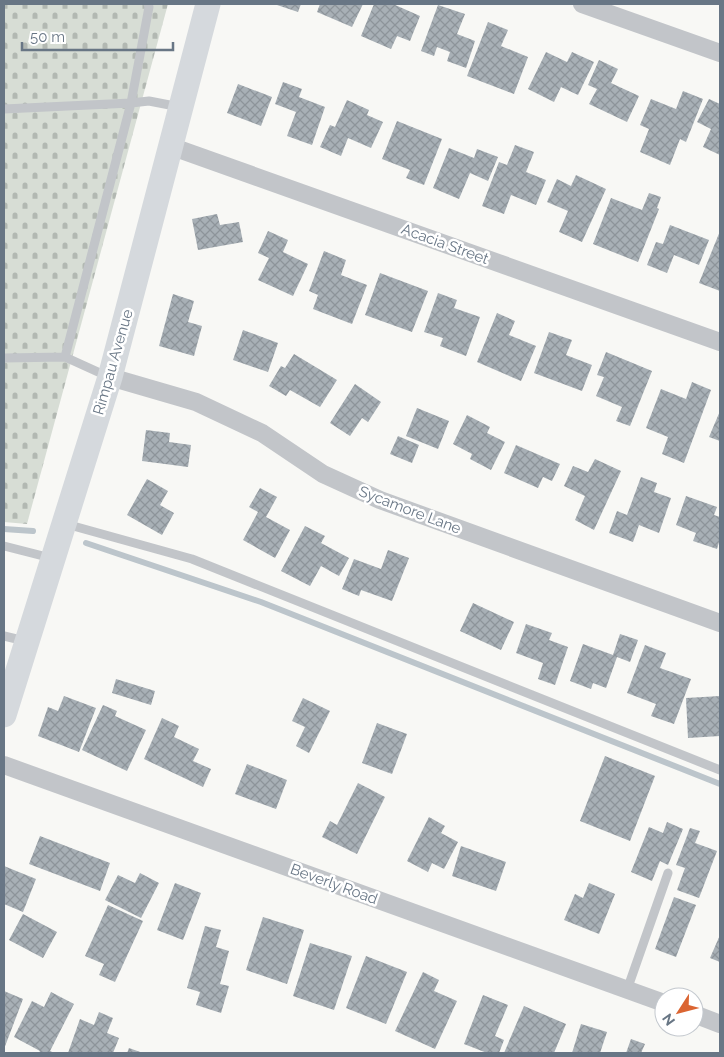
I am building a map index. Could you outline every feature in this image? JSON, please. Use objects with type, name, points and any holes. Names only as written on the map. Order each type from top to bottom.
[{"type":"main road","name":"Rimpau Avenue","points":[[4,715],[16,639],[53,559],[110,377],[208,4]]},
{"type":"street","points":[[582,4],[720,53]]},
{"type":"street","name":"Acacia Street","points":[[170,146],[720,342]]},
{"type":"street","name":"Sycamore Lane","points":[[110,377],[204,406],[262,433],[323,474],[380,500],[720,623]]},
{"type":"street","name":"Beverly Road","points":[[4,765],[654,999]]},
{"type":"street","points":[[704,1018],[720,1024]]},
{"type":"lane","points":[[65,357],[131,103],[148,4]]},
{"type":"lane","points":[[4,109],[150,102],[180,107]]},
{"type":"lane","points":[[4,358],[65,357],[110,377]]},
{"type":"lane","points":[[64,524],[192,559],[720,770]]},
{"type":"lane","points":[[4,546],[53,559]]},
{"type":"lane","points":[[627,990],[668,873]]},
{"type":"green space","points":[[4,4],[168,4],[27,524],[4,522]]},
{"type":"building","points":[[274,4],[301,4],[298,12]]},
{"type":"building","points":[[320,4],[363,4],[352,27],[317,12]]},
{"type":"building","points":[[374,4],[393,4],[420,16],[410,41],[397,36],[391,49],[361,36]]},
{"type":"building","points":[[438,5],[465,14],[457,34],[475,41],[466,68],[447,61],[450,52],[437,47],[434,56],[421,51]]},
{"type":"building","points":[[488,22],[508,30],[501,46],[528,57],[514,94],[467,76]]},
{"type":"building","points":[[546,52],[567,62],[572,52],[594,62],[578,95],[561,87],[554,102],[528,89]]},
{"type":"building","points":[[599,60],[618,69],[611,83],[639,96],[627,122],[589,104],[597,89],[588,85]]},
{"type":"building","points":[[283,82],[302,89],[299,97],[325,107],[312,145],[287,136],[296,112],[275,104]]},
{"type":"building","points":[[238,84],[272,97],[261,126],[227,113]]},
{"type":"building","points":[[683,91],[703,99],[686,142],[680,139],[670,165],[640,152],[649,129],[640,125],[651,99],[676,109]]},
{"type":"building","points":[[709,99],[720,104],[720,155],[703,147],[711,129],[697,122]]},
{"type":"building","points":[[347,100],[369,110],[367,115],[383,122],[371,148],[348,138],[341,156],[320,147],[330,125],[335,127]]},
{"type":"building","points":[[397,121],[442,139],[424,185],[406,178],[410,170],[382,159]]},
{"type":"building","points":[[515,145],[534,152],[526,172],[546,180],[536,205],[511,195],[504,214],[482,206],[499,162],[507,165]]},
{"type":"building","points":[[449,148],[474,158],[477,149],[498,157],[488,181],[470,173],[459,199],[433,188]]},
{"type":"building","points":[[576,175],[606,189],[582,242],[559,232],[568,211],[547,202],[557,179],[571,186]]},
{"type":"building","points":[[649,193],[661,197],[657,208],[659,209],[638,262],[593,244],[611,198],[642,210]]},
{"type":"building","points":[[217,214],[220,225],[239,222],[243,242],[198,250],[192,219]]},
{"type":"building","points":[[670,225],[709,240],[699,265],[674,255],[667,273],[647,265],[656,242],[663,244]]},
{"type":"building","points":[[268,231],[288,240],[283,252],[308,264],[293,296],[258,280],[269,258],[258,253]]},
{"type":"building","points":[[720,231],[720,291],[699,283]]},
{"type":"building","points":[[324,251],[346,260],[341,275],[367,285],[352,324],[313,309],[318,295],[309,291]]},
{"type":"building","points":[[380,273],[428,291],[412,332],[365,315]]},
{"type":"building","points":[[438,293],[457,300],[454,308],[480,317],[466,356],[440,346],[443,338],[424,332]]},
{"type":"building","points":[[173,294],[194,301],[188,322],[202,326],[194,356],[159,346]]},
{"type":"building","points":[[497,313],[515,321],[509,335],[536,346],[521,381],[477,362]]},
{"type":"building","points":[[243,330],[278,343],[268,372],[233,360]]},
{"type":"building","points":[[549,332],[572,340],[566,355],[592,365],[582,391],[534,373]]},
{"type":"building","points":[[606,352],[652,371],[630,426],[616,421],[622,407],[596,396],[604,377],[597,375]]},
{"type":"building","points":[[294,354],[337,380],[320,407],[290,390],[286,396],[269,386],[281,366],[285,368]]},
{"type":"building","points":[[692,382],[711,390],[684,463],[662,454],[668,437],[646,428],[661,389],[686,399]]},
{"type":"building","points":[[355,384],[381,402],[368,422],[362,418],[350,436],[330,423]]},
{"type":"building","points":[[417,408],[449,421],[438,449],[406,436]]},
{"type":"building","points":[[720,411],[720,441],[709,437]]},
{"type":"building","points":[[467,415],[490,427],[487,433],[505,442],[491,470],[470,459],[472,454],[453,444]]},
{"type":"building","points":[[146,430],[170,433],[169,442],[191,445],[188,467],[142,461]]},
{"type":"building","points":[[398,436],[419,445],[412,463],[390,454]]},
{"type":"building","points":[[516,445],[560,464],[552,481],[543,477],[538,488],[504,473]]},
{"type":"building","points":[[595,459],[621,471],[594,530],[575,520],[585,496],[564,486],[573,466],[588,472]]},
{"type":"building","points":[[641,477],[657,483],[654,492],[671,498],[659,533],[639,525],[633,542],[609,533],[617,511],[627,515]]},
{"type":"building","points":[[147,479],[168,491],[160,505],[174,513],[162,535],[127,515]]},
{"type":"building","points":[[260,488],[277,497],[266,517],[290,530],[275,558],[243,540],[258,512],[249,507]]},
{"type":"building","points":[[686,496],[717,507],[714,515],[720,517],[720,539],[717,549],[693,541],[696,533],[676,525]]},
{"type":"building","points":[[305,526],[325,536],[321,543],[349,558],[339,576],[321,566],[310,586],[281,571]]},
{"type":"building","points":[[388,550],[409,558],[392,601],[361,590],[359,596],[342,589],[354,559],[381,569]]},
{"type":"building","points":[[473,603],[514,622],[501,650],[460,631]]},
{"type":"building","points":[[526,624],[552,633],[549,640],[568,647],[555,685],[538,679],[543,663],[516,653]]},
{"type":"building","points":[[620,634],[638,640],[630,662],[617,657],[606,688],[593,683],[591,689],[570,681],[583,644],[613,655]]},
{"type":"building","points":[[645,645],[666,653],[660,668],[691,679],[674,724],[651,716],[656,704],[627,693]]},
{"type":"building","points":[[116,679],[155,691],[151,705],[112,693]]},
{"type":"building","points":[[64,696],[96,708],[79,752],[38,736],[48,707],[58,711]]},
{"type":"building","points":[[720,696],[720,736],[688,738],[686,698]]},
{"type":"building","points":[[303,698],[330,711],[309,753],[296,746],[305,727],[292,721]]},
{"type":"building","points":[[103,705],[117,711],[115,716],[146,730],[127,771],[82,750]]},
{"type":"building","points":[[162,718],[179,726],[174,737],[199,749],[193,761],[211,769],[203,787],[144,759]]},
{"type":"building","points":[[377,723],[407,734],[392,774],[362,763]]},
{"type":"building","points":[[605,756],[655,776],[630,841],[580,821]]},
{"type":"building","points":[[247,764],[287,780],[276,809],[235,794]]},
{"type":"building","points":[[358,783],[385,797],[357,854],[322,837],[330,821],[337,825]]},
{"type":"building","points":[[429,817],[445,826],[441,833],[458,842],[444,869],[432,863],[428,872],[407,861]]},
{"type":"building","points":[[667,822],[683,829],[668,865],[660,861],[652,881],[631,872],[649,827],[663,833]]},
{"type":"building","points":[[690,828],[700,831],[695,843],[717,851],[699,898],[677,890],[685,868],[676,865]]},
{"type":"building","points":[[40,836],[110,863],[100,891],[29,864]]},
{"type":"building","points":[[461,846],[506,862],[496,891],[452,876]]},
{"type":"building","points":[[4,866],[36,879],[23,912],[4,904]]},
{"type":"building","points":[[140,873],[159,883],[141,918],[105,900],[118,875],[135,883]]},
{"type":"building","points":[[175,883],[201,893],[183,940],[157,930]]},
{"type":"building","points":[[589,883],[615,894],[599,934],[564,920],[575,894],[583,898]]},
{"type":"building","points":[[674,897],[696,905],[676,957],[655,949]]},
{"type":"building","points":[[108,905],[143,921],[115,982],[99,975],[104,964],[85,956]]},
{"type":"building","points":[[23,914],[57,932],[43,958],[9,940]]},
{"type":"building","points":[[263,917],[304,930],[287,984],[246,970]]},
{"type":"building","points":[[205,926],[221,930],[216,947],[229,951],[220,984],[229,986],[221,1013],[196,1005],[200,992],[187,988]]},
{"type":"building","points":[[720,935],[720,962],[710,958]]},
{"type":"building","points":[[310,943],[352,956],[334,1010],[293,996]]},
{"type":"building","points":[[366,956],[407,972],[386,1024],[346,1008]]},
{"type":"building","points":[[423,972],[439,980],[434,991],[457,1001],[435,1049],[395,1031]]},
{"type":"building","points":[[4,991],[23,999],[4,1049]]},
{"type":"building","points":[[51,992],[74,1004],[50,1051],[54,1053],[39,1053],[40,1051],[14,1037],[32,1001],[44,1007]]},
{"type":"building","points":[[483,995],[508,1005],[495,1036],[504,1040],[499,1053],[487,1053],[464,1044]]},
{"type":"building","points":[[524,1006],[566,1024],[554,1053],[504,1053]]},
{"type":"building","points":[[99,1012],[113,1018],[107,1033],[119,1038],[113,1053],[68,1053],[80,1019],[94,1025]]},
{"type":"building","points":[[581,1024],[607,1032],[600,1053],[572,1053]]},
{"type":"building","points":[[631,1039],[645,1044],[641,1053],[626,1053]]},
{"type":"building","points":[[129,1048],[143,1053],[127,1053]]},
{"type":"waterway","points":[[4,529],[33,531]]},
{"type":"waterway","points":[[86,543],[261,602],[720,784]]}]
